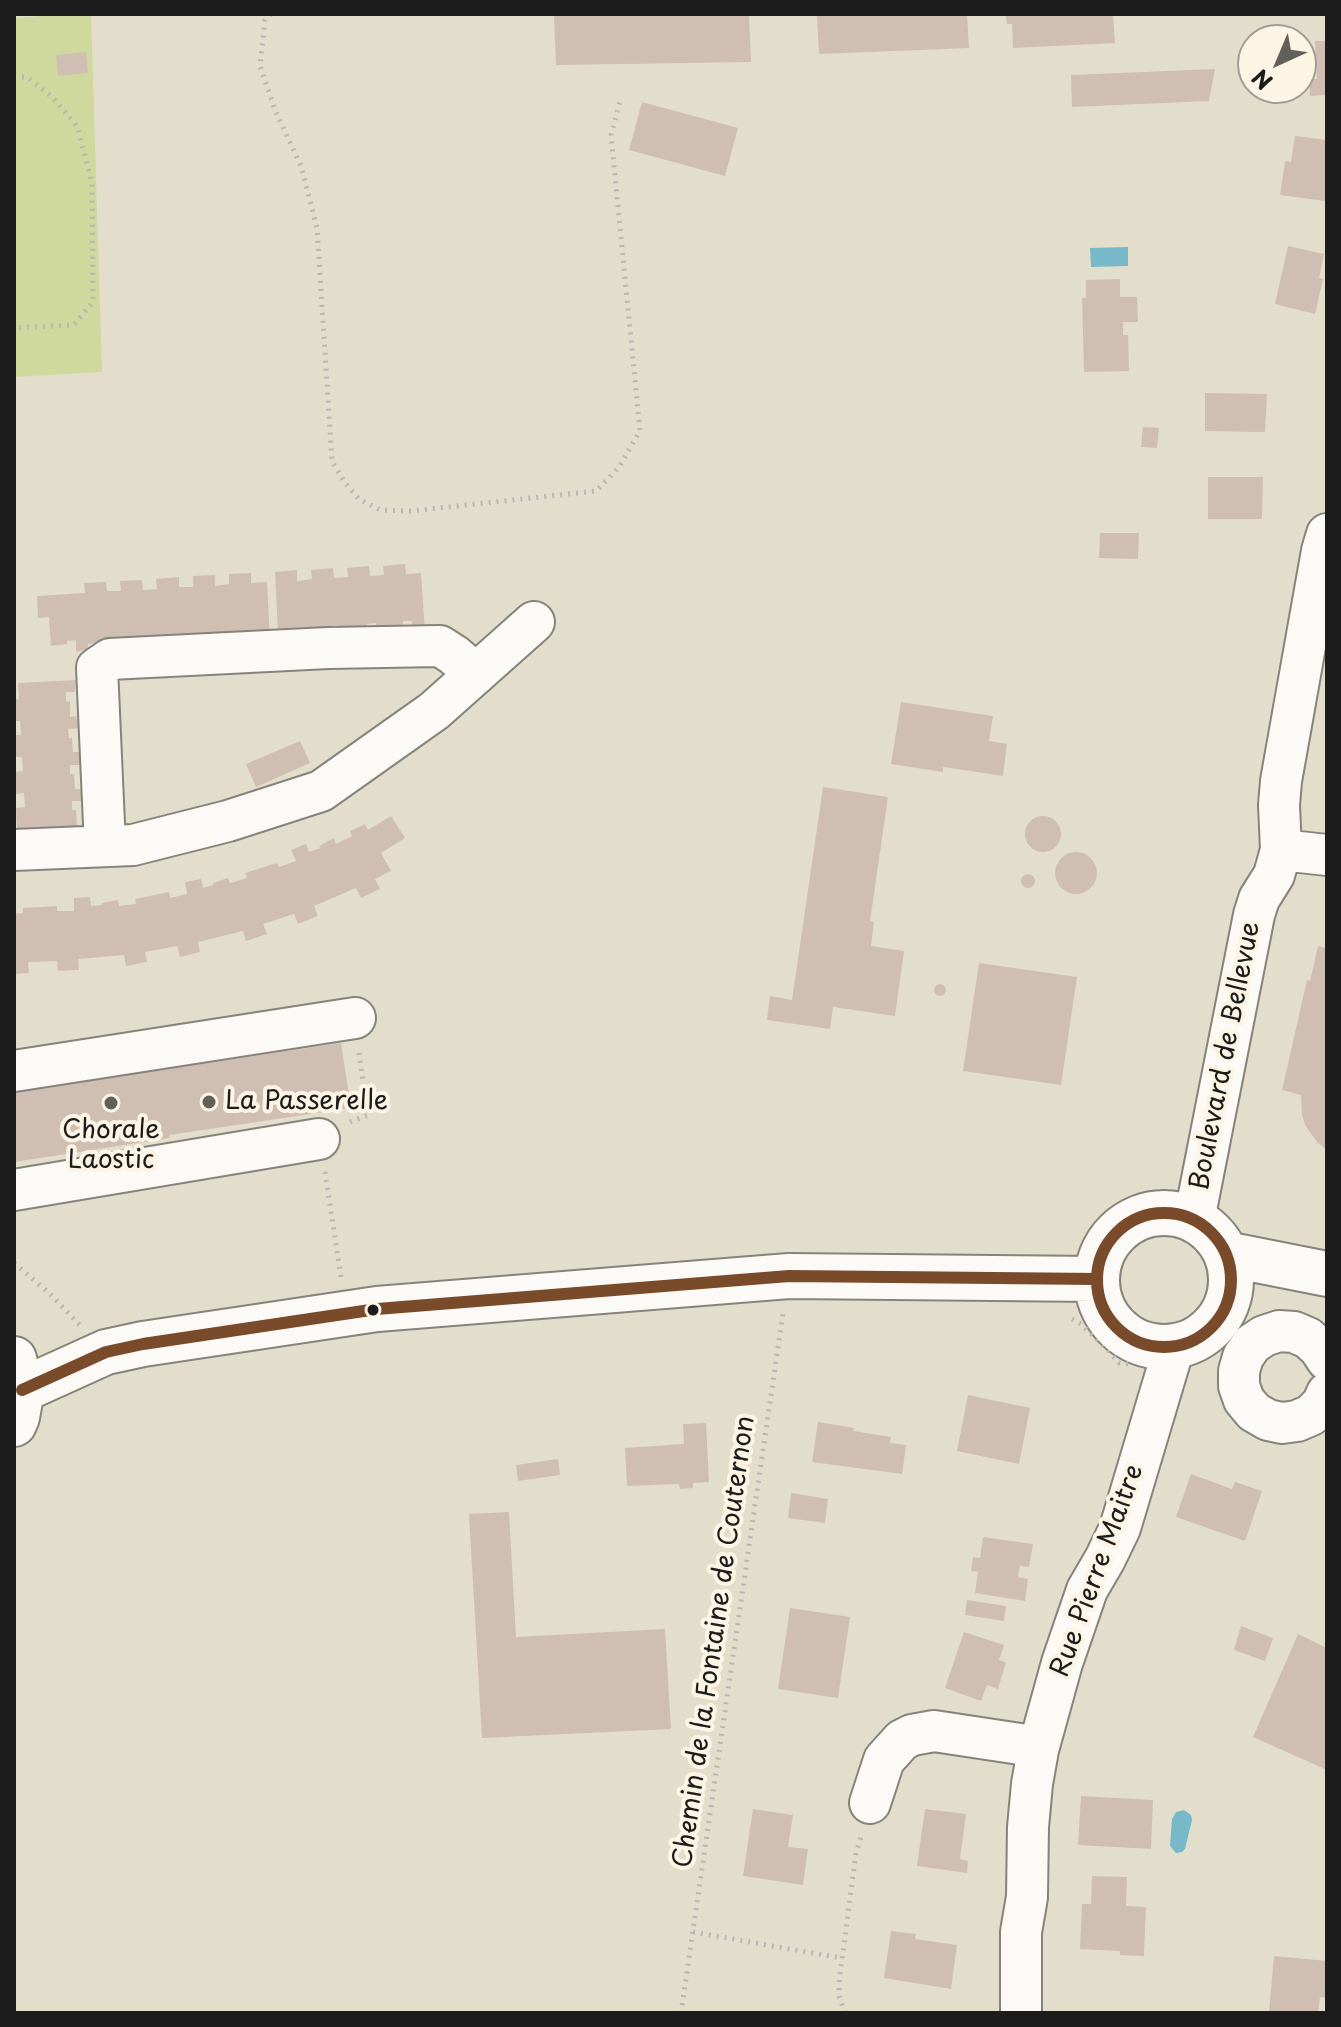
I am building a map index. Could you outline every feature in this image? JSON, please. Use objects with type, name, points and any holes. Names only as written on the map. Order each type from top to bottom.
[{"type":"main road","points":[[1150,1214],[1173,1214],[1194,1220],[1207,1229],[1226,1254],[1231,1276],[1229,1298],[1222,1316],[1209,1331],[1193,1341],[1174,1347],[1155,1347],[1136,1342],[1119,1331],[1106,1316],[1096,1279],[1100,1257],[1112,1237],[1129,1222],[1150,1214]]},
{"type":"main road","points":[[1226,1254],[1327,1274]]},
{"type":"main road","points":[[17,1391],[106,1352],[377,1309],[789,1276],[1096,1279]]},
{"type":"main road","points":[[1229,1298],[1327,1282]]},
{"type":"street","name":"Boulevard de Bellevue","points":[[1194,1220],[1256,907],[1274,875],[1281,850],[1281,781],[1327,534]]},
{"type":"street","points":[[14,850],[133,845],[228,821],[321,791],[434,711],[534,622]]},
{"type":"street","points":[[105,846],[97,668],[110,659],[328,648],[440,646],[476,674]]},
{"type":"street","points":[[1281,850],[1327,855]]},
{"type":"street","points":[[14,1071],[357,1034]]},
{"type":"street","points":[[14,1190],[319,1139]]},
{"type":"street","points":[[1327,1360],[1308,1338],[1294,1332],[1279,1331],[1252,1344],[1243,1357],[1239,1371],[1239,1386],[1244,1400],[1254,1412],[1268,1420],[1312,1433],[1311,1415],[1322,1404],[1327,1393]]},
{"type":"street","name":"Rue Pierre Maitre","points":[[1021,2013],[1021,1932],[1027,1897],[1032,1784],[1038,1750],[1062,1663],[1087,1590],[1120,1528],[1174,1347]]},
{"type":"street","points":[[870,1803],[884,1760],[902,1740],[912,1735],[934,1731],[1020,1744],[1038,1750]]},
{"type":"path","points":[[271,14],[265,20],[260,66],[275,110],[301,166],[317,228],[332,461],[359,499],[380,510],[411,511],[596,491],[619,467],[640,431],[611,135],[621,97]]},
{"type":"path","points":[[14,77],[27,77],[52,97],[77,126],[92,183],[93,302],[74,325],[14,328]]},
{"type":"path","points":[[346,1313],[319,1139],[339,1126],[368,1115],[357,1034]]},
{"type":"path","points":[[14,1263],[49,1293],[106,1352]]},
{"type":"path","name":"Chemin de la Fontaine de Couternon","points":[[681,2013],[789,1276]]},
{"type":"path","points":[[845,2013],[839,1996],[841,1958],[856,1853],[870,1803]]},
{"type":"path","points":[[693,1932],[841,1958]]},
{"type":"green space","points":[[91,14],[102,372],[14,377],[14,18]]},
{"type":"water","points":[[1128,247],[1128,266],[1091,267],[1090,248]]},
{"type":"water","points":[[1184,1810],[1192,1820],[1185,1849],[1176,1853],[1170,1846],[1172,1819],[1176,1812]]},
{"type":"building","points":[[554,14],[749,14],[751,62],[556,65]]},
{"type":"building","points":[[817,14],[967,14],[969,48],[819,54]]},
{"type":"building","points":[[1113,14],[1115,43],[1013,48],[1012,24],[1007,24],[1006,16]]},
{"type":"building","points":[[1317,41],[1327,41],[1327,95],[1317,96]]},
{"type":"building","points":[[86,52],[88,73],[58,76],[56,55]]},
{"type":"building","points":[[1215,69],[1209,101],[1072,107],[1071,75]]},
{"type":"building","points":[[642,102],[738,128],[725,176],[629,150]]},
{"type":"building","points":[[1295,136],[1327,140],[1325,201],[1280,195],[1285,161],[1291,162]]},
{"type":"building","points":[[1288,246],[1324,254],[1319,278],[1323,279],[1315,314],[1275,304]]},
{"type":"building","points":[[1120,279],[1120,297],[1137,297],[1138,322],[1123,322],[1123,335],[1128,335],[1129,371],[1084,372],[1082,298],[1086,298],[1086,280]]},
{"type":"building","points":[[1205,393],[1267,394],[1265,432],[1205,431]]},
{"type":"building","points":[[1143,427],[1159,428],[1157,448],[1141,447]]},
{"type":"building","points":[[1208,477],[1263,477],[1262,519],[1208,519]]},
{"type":"building","points":[[1100,533],[1139,533],[1138,559],[1099,558]]},
{"type":"building","points":[[405,564],[406,574],[421,573],[425,632],[412,630],[412,621],[403,621],[403,625],[388,626],[389,632],[376,634],[376,623],[352,628],[340,635],[339,625],[304,638],[303,627],[278,632],[275,572],[297,570],[297,581],[312,579],[311,570],[333,568],[334,578],[348,577],[347,568],[369,566],[370,576],[384,575],[383,566]]},
{"type":"building","points":[[251,573],[251,583],[267,582],[270,640],[258,640],[257,630],[249,630],[249,634],[221,643],[221,632],[185,644],[185,634],[176,635],[176,638],[149,647],[149,637],[140,637],[140,640],[113,648],[112,638],[88,644],[88,649],[76,652],[76,640],[51,646],[49,617],[38,618],[37,596],[85,593],[84,583],[106,582],[107,591],[121,591],[120,581],[142,580],[143,590],[157,589],[156,579],[179,577],[179,587],[193,587],[193,576],[215,575],[215,586],[229,584],[229,574]]},
{"type":"building","points":[[76,680],[75,692],[66,692],[66,702],[70,701],[70,717],[76,716],[79,728],[68,729],[73,752],[80,752],[80,765],[70,765],[75,789],[81,789],[83,801],[72,801],[77,826],[17,829],[16,808],[25,807],[24,793],[15,794],[14,786],[14,772],[23,771],[22,757],[14,757],[14,735],[21,735],[20,721],[14,721],[14,699],[19,699],[18,683]]},
{"type":"building","points":[[901,702],[993,716],[989,741],[1007,744],[1003,776],[943,767],[943,772],[891,764]]},
{"type":"building","points":[[300,741],[310,763],[256,787],[246,764]]},
{"type":"building","points":[[823,787],[888,797],[870,921],[874,922],[871,946],[904,951],[895,1016],[833,1007],[830,1029],[767,1020],[770,996],[792,1000]]},
{"type":"building","points":[[391,816],[405,838],[381,853],[391,871],[375,879],[380,889],[361,898],[356,888],[314,906],[318,916],[298,924],[294,914],[263,924],[267,934],[246,941],[243,931],[198,942],[200,952],[180,957],[177,946],[145,952],[147,962],[126,966],[124,955],[78,959],[79,970],[58,971],[57,961],[28,962],[29,973],[14,974],[14,914],[23,913],[23,908],[57,906],[57,911],[74,911],[74,898],[90,897],[91,906],[118,900],[119,906],[136,904],[135,899],[169,892],[170,898],[187,894],[185,882],[201,879],[203,888],[228,878],[230,883],[247,878],[245,873],[277,863],[279,867],[296,861],[291,850],[306,844],[309,852],[334,838],[336,844],[352,836],[350,831],[365,824],[368,830]]},
{"type":"building","points":[[1043,816],[1056,821],[1061,834],[1056,847],[1043,852],[1030,847],[1025,834],[1030,821]]},
{"type":"building","points":[[1076,852],[1091,858],[1097,873],[1091,888],[1076,894],[1061,888],[1055,873],[1061,858]]},
{"type":"building","points":[[1028,874],[1035,881],[1028,888],[1021,881]]},
{"type":"building","points":[[1318,946],[1327,948],[1327,1150],[1305,1125],[1301,1095],[1282,1090],[1307,980],[1310,981]]},
{"type":"building","points":[[979,963],[1077,977],[1061,1085],[963,1071]]},
{"type":"building","points":[[935,985],[945,985],[945,995],[935,995]]},
{"type":"building","points":[[341,1043],[351,1108],[14,1162],[14,1092]]},
{"type":"building","points":[[968,1395],[1030,1408],[1019,1464],[957,1451]]},
{"type":"building","points":[[818,1422],[891,1437],[890,1443],[906,1445],[902,1474],[812,1462]]},
{"type":"building","points":[[706,1423],[709,1482],[693,1483],[693,1488],[680,1489],[679,1484],[627,1486],[625,1448],[684,1444],[683,1424]]},
{"type":"building","points":[[558,1459],[560,1475],[518,1481],[516,1465]]},
{"type":"building","points":[[1191,1474],[1232,1489],[1235,1482],[1262,1491],[1245,1541],[1176,1517]]},
{"type":"building","points":[[791,1493],[828,1499],[825,1523],[788,1518]]},
{"type":"building","points":[[509,1512],[516,1637],[665,1629],[671,1729],[482,1738],[469,1514]]},
{"type":"building","points":[[983,1537],[1033,1544],[1029,1567],[1020,1566],[1018,1577],[1028,1579],[1025,1601],[975,1593],[978,1572],[971,1571],[973,1557],[980,1558]]},
{"type":"building","points":[[967,1600],[1006,1606],[1004,1621],[965,1615]]},
{"type":"building","points":[[790,1608],[850,1617],[838,1698],[778,1689]]},
{"type":"building","points":[[1241,1626],[1273,1638],[1265,1661],[1234,1650]]},
{"type":"building","points":[[964,1632],[1004,1645],[999,1660],[1006,1662],[998,1689],[987,1685],[981,1701],[945,1688]]},
{"type":"building","points":[[1298,1634],[1327,1648],[1327,1770],[1253,1737]]},
{"type":"building","points":[[1081,1796],[1153,1800],[1151,1849],[1078,1845]]},
{"type":"building","points":[[753,1809],[793,1815],[788,1847],[808,1849],[803,1885],[743,1876]]},
{"type":"building","points":[[925,1809],[966,1814],[960,1859],[968,1861],[967,1873],[917,1866]]},
{"type":"building","points":[[1092,1876],[1127,1877],[1126,1906],[1146,1907],[1144,1956],[1080,1949],[1082,1904],[1091,1904]]},
{"type":"building","points":[[891,1931],[916,1934],[915,1939],[957,1945],[951,1989],[884,1978]]},
{"type":"building","points":[[1274,1956],[1327,1961],[1327,1998],[1320,1997],[1318,2013],[1269,2013]]},
{"type":"transit line","points":[[1164,1213],[1190,1218],[1211,1233],[1226,1254],[1231,1280],[1226,1306],[1211,1327],[1190,1342],[1164,1347],[1138,1342],[1117,1327],[1102,1306],[1097,1280],[1102,1254],[1117,1233],[1138,1218],[1164,1213]]},
{"type":"transit line","points":[[22,1390],[106,1352],[377,1309],[789,1276],[1096,1279]]},
{"type":"place","name":"La Passerelle","points":[[209,1102]]},
{"type":"place","name":"Chorale Laostic","points":[[111,1103]]}]
